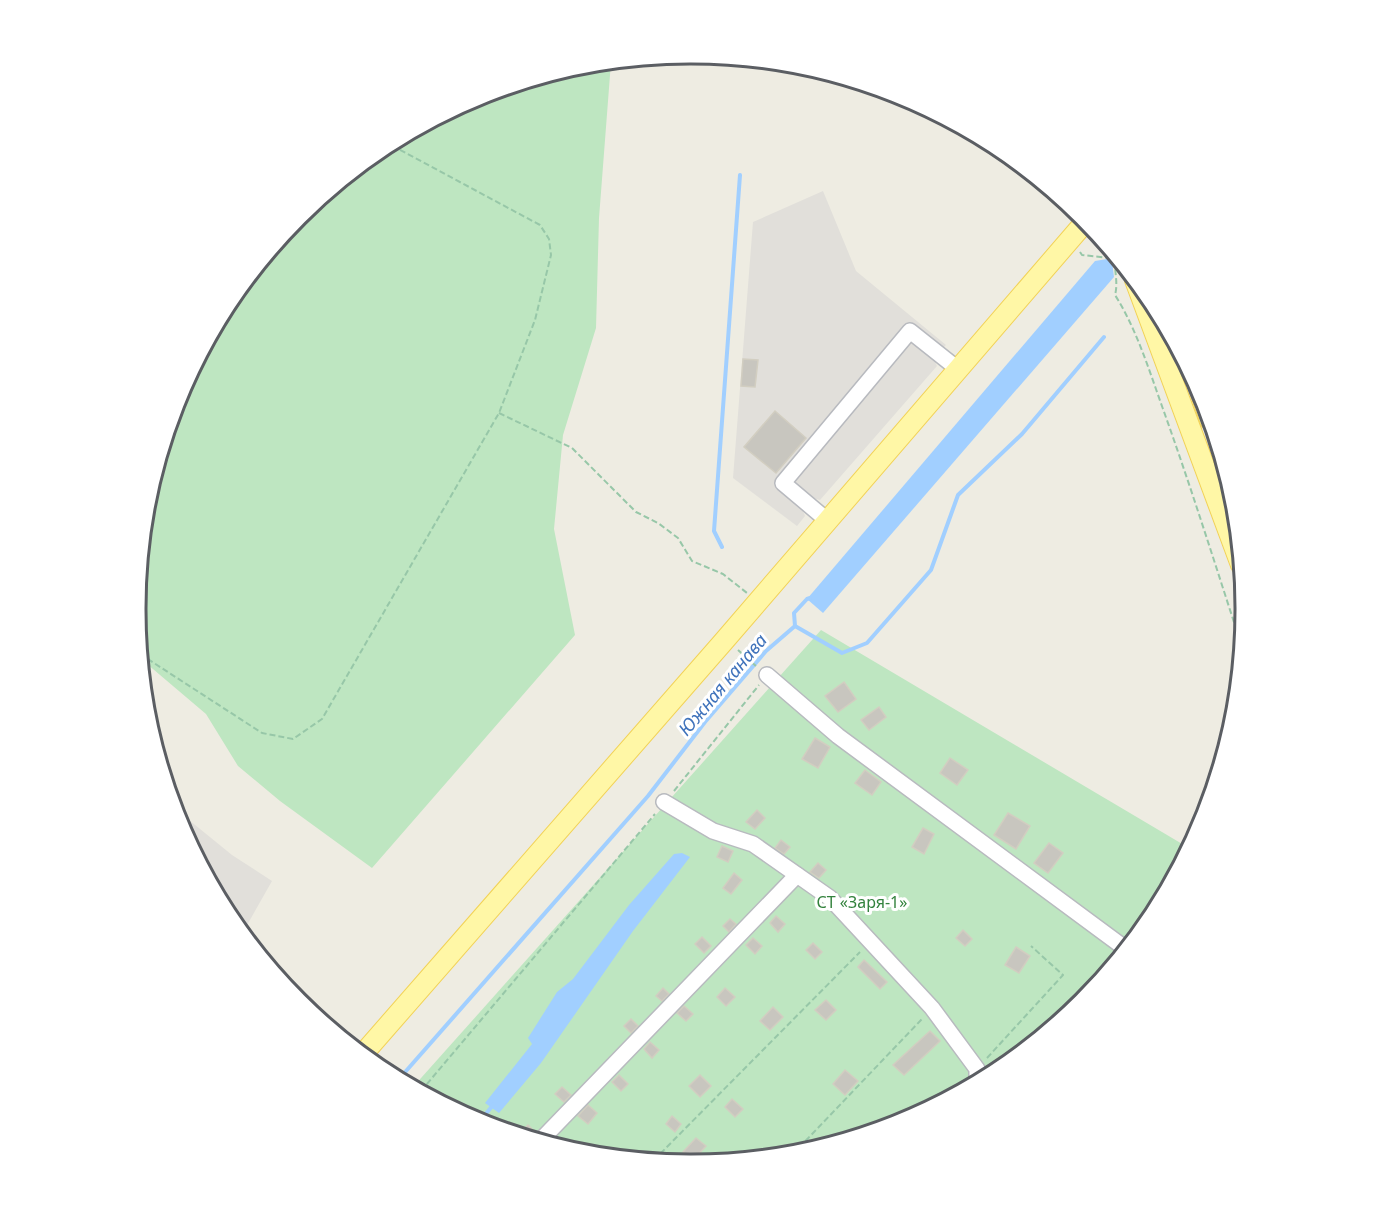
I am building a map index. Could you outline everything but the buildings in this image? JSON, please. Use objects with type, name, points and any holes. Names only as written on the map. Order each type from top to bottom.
[{"type":"main road","points":[[368,1048],[959,370],[1083,231]]},
{"type":"main road","points":[[1147,313],[1229,534]]},
{"type":"lane","points":[[828,521],[783,483],[910,331],[959,370]]},
{"type":"lane","points":[[766,675],[838,736],[1119,944]]},
{"type":"lane","points":[[664,802],[713,831],[753,844],[830,898],[932,1008],[976,1073]]},
{"type":"lane","points":[[547,1134],[797,875]]},
{"type":"path","points":[[149,660],[262,733],[293,739],[322,719],[499,412],[535,320],[551,255],[549,239],[540,225],[399,149]]},
{"type":"path","points":[[1084,233],[1078,251],[1082,255],[1106,258]]},
{"type":"path","points":[[1115,269],[1117,285],[1115,295],[1126,312],[1143,353],[1189,479],[1235,624]]},
{"type":"path","points":[[499,412],[572,448],[636,512],[658,523],[678,538],[692,561],[723,574],[749,594]]},
{"type":"path","points":[[426,1085],[664,802],[766,675],[744,655]]},
{"type":"path","points":[[662,1152],[870,941]]},
{"type":"path","points":[[982,1069],[1063,975],[1030,946]]},
{"type":"path","points":[[805,1141],[932,1008]]},
{"type":"shaded area","points":[[823,191],[856,271],[946,345],[933,358],[937,366],[820,500],[809,497],[801,506],[805,516],[797,526],[733,478],[753,222]]},
{"type":"shaded area","points":[[188,819],[232,855],[272,881],[247,925],[219,881]]},
{"type":"green space","points":[[610,70],[599,218],[596,328],[563,435],[554,529],[575,635],[372,868],[280,801],[238,766],[206,714],[149,666],[146,609],[147,573],[156,503],[175,434],[202,368],[238,306],[281,250],[305,224],[359,177],[418,137],[515,93]]},
{"type":"green space","name":"СТ «Заря-1»","points":[[821,630],[1182,844],[1143,912],[1122,940],[1076,994],[1050,1018],[993,1062],[963,1081],[866,1125],[797,1143],[762,1149],[690,1154],[619,1149],[584,1143],[515,1125],[418,1081]]},
{"type":"water","points":[[1107,259],[1113,266],[1114,277],[823,613],[807,599],[1095,261]]},
{"type":"water","points":[[682,853],[690,857],[633,931],[541,1063],[499,1113],[485,1103],[532,1044],[528,1038],[557,992],[573,979],[629,905],[674,854]]},
{"type":"waterway","points":[[722,547],[714,531],[740,175]]},
{"type":"waterway","points":[[795,626],[842,653],[867,643],[931,570],[958,495],[1022,434],[1104,337]]},
{"type":"waterway","name":"Южная канава","points":[[405,1073],[648,796],[705,722],[766,651],[795,626],[794,613],[810,598]]},
{"type":"waterway","points":[[486,1114],[494,1104]]}]
